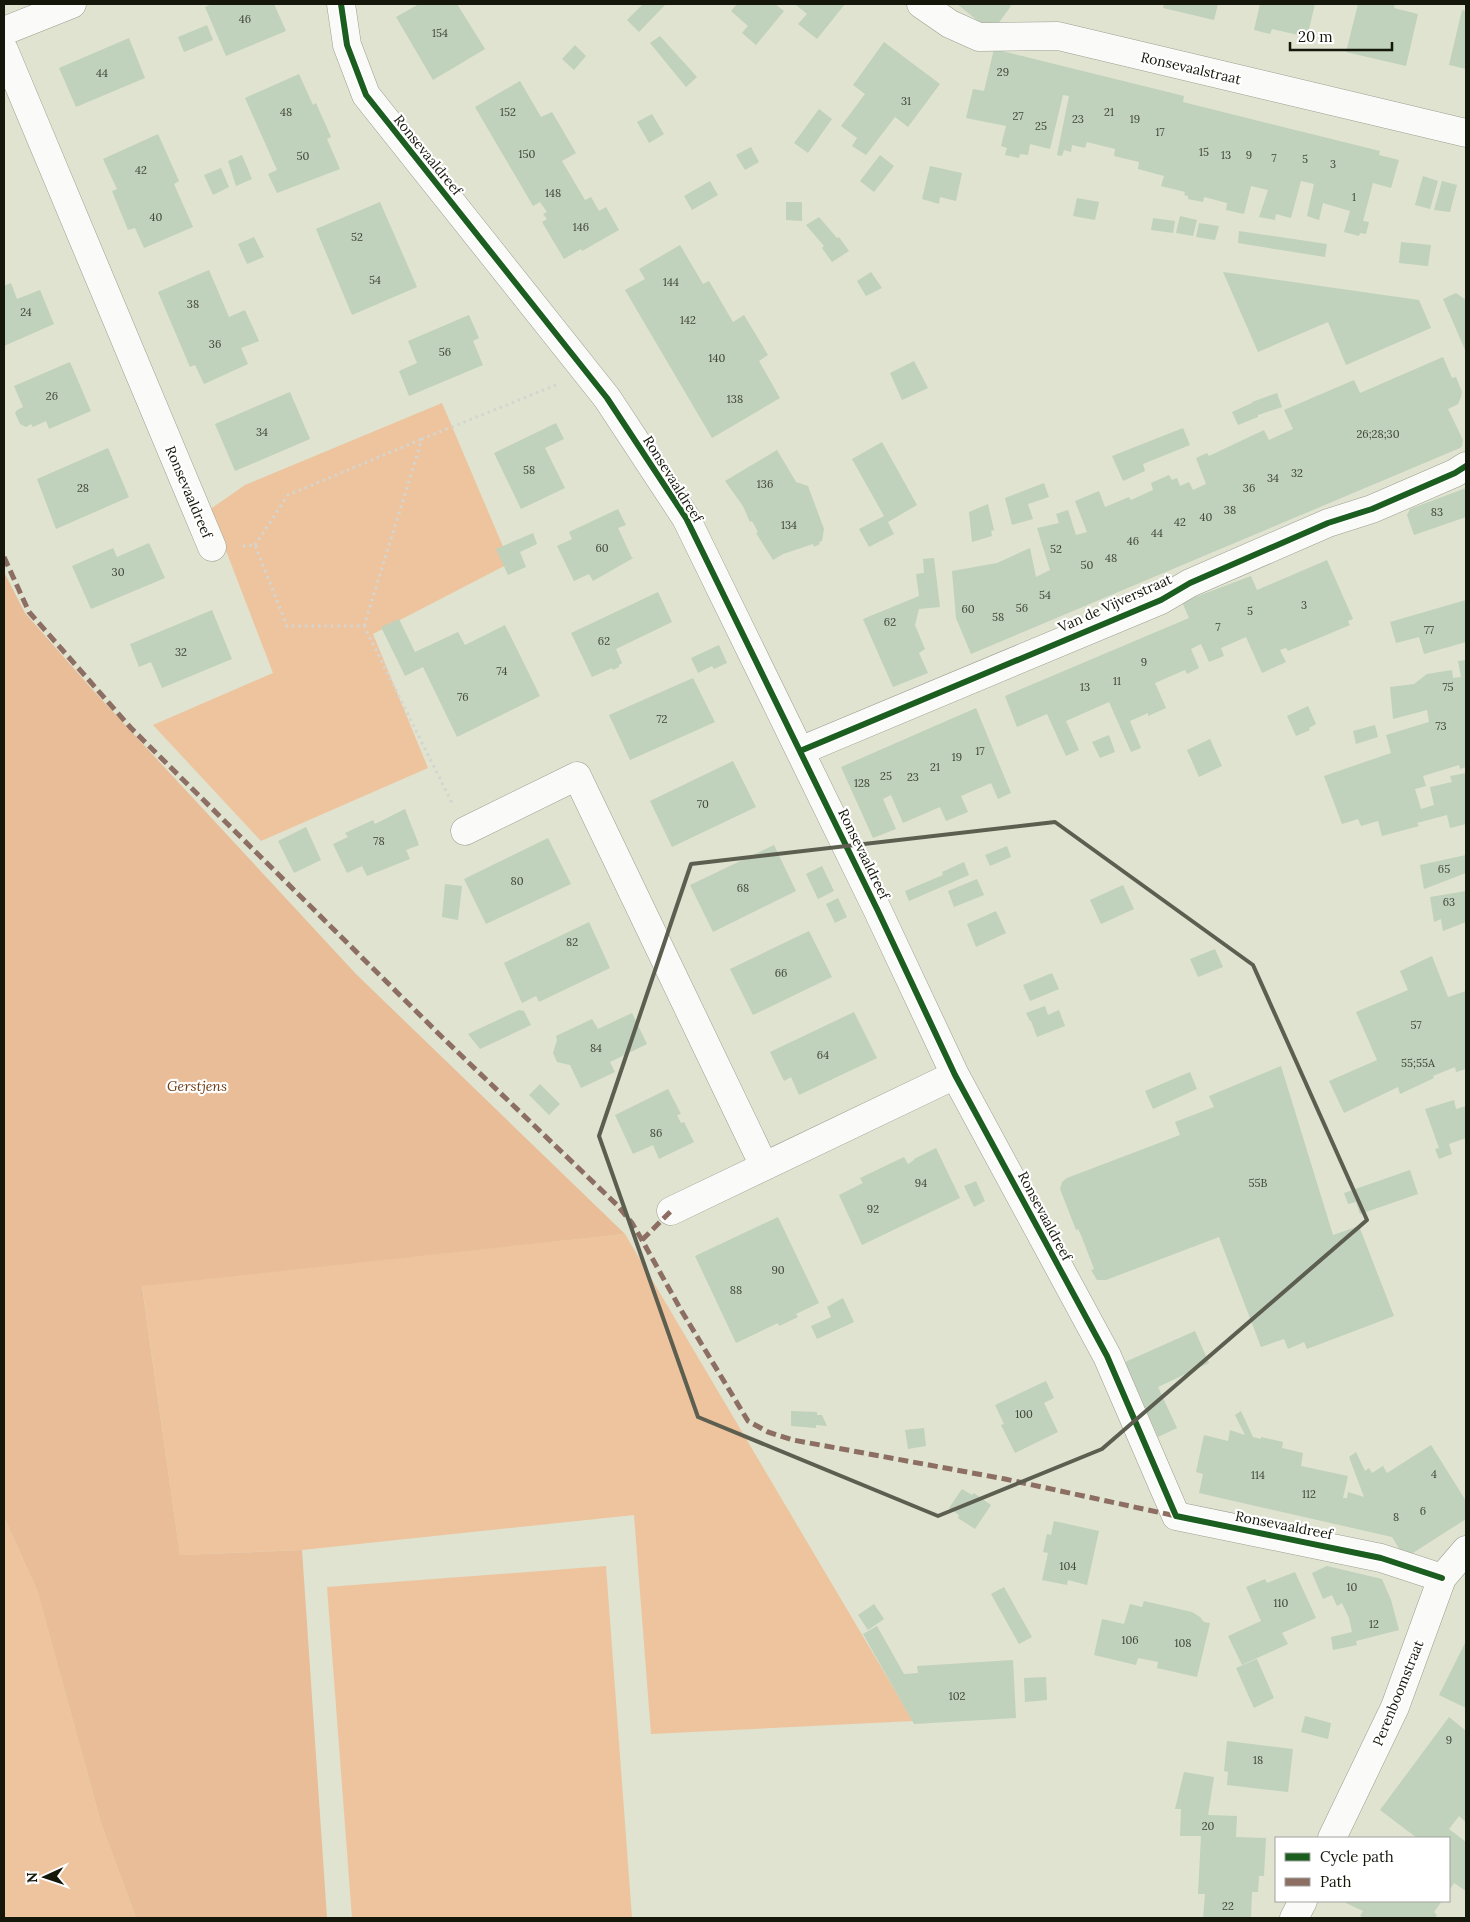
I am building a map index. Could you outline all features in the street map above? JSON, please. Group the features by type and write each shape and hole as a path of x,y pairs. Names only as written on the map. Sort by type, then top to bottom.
{"street":[{"path":"4,31 72,4"},
{"name":"Ronsevaaldreef","path":"341,4 347,45 366,95 607,398 686,518 955,1075 1107,1356 1176,1516 1381,1558 1442,1578"},
{"name":"Ronsevaalstraat","path":"921,4 950,24 979,37 1058,36 1466,133"},
{"name":"Ronsevaaldreef","path":"4,50 212,547"},
{"name":"Van de Vijverstraat","path":"800,751 1161,600 1190,583 1328,523 1372,509 1455,474 1466,466"},
{"path":"464,831 578,776 764,1166"},
{"path":"671,1211 955,1075"},
{"name":"Perenboomstraat","path":"1332,1837 1395,1706 1442,1578 1466,1550"},
{"path":"1294,1918 1302,1902"}],"path":[{"path":"254,545 288,495 587,372"},
{"path":"422,439 364,626 464,831"},
{"path":"212,547 254,545"},
{"path":"254,545 288,626 364,626"}],"highlighted area":[{"path":"1055,822 1253,965 1367,1220 1102,1449 938,1516 698,1417 599,1136 691,864"}],"shaded area":[{"path":"442,403 510,563 373,634 428,768 261,841 153,725 273,673 209,510 245,485"},
{"path":"625,1234 913,1721 651,1734 634,1515 302,1550 180,1555 142,1285"},
{"path":"4,1517 37,1590 101,1823 136,1918 4,1918"},
{"path":"606,1566 632,1918 352,1918 327,1587"}],"green space":[{"name":"Gerstjens","path":"4,572 25,613 91,688 356,974 625,1234 142,1286 180,1555 302,1550 327,1918 136,1918 101,1823 37,1590 4,1517"}],"building":[{"path":"212,4 274,4 286,31 226,56 205,7"},
{"path":"419,4 457,4 485,49 433,80 396,17"},
{"path":"643,4 666,4 639,32 627,20"},
{"path":"737,4 775,4 784,11 756,45 742,33 748,26 731,11"},
{"path":"795,4 845,4 817,39 798,24 807,14"},
{"path":"957,4 1009,4 1011,6 992,32"},
{"path":"1164,4 1218,4 1214,20 1163,8"},
{"path":"1260,4 1315,4 1307,37 1272,29 1270,34 1254,30"},
{"path":"1358,4 1395,4 1394,8 1418,14 1406,66 1346,52"},
{"path":"1462,10 1466,11 1466,69 1449,65"},
{"path":"207,25 213,40 184,52 178,37"},
{"path":"660,36 697,77 686,87 650,43"},
{"path":"129,38 145,78 76,107 59,68"},
{"path":"884,42 940,84 908,127 895,117 866,155 852,146 857,138 841,126 865,94 853,85"},
{"path":"575,45 586,56 574,70 562,59"},
{"path":"994,49 1184,96 1183,102 1380,151 1379,155 1399,160 1391,188 1373,183 1363,221 1369,222 1366,234 1360,233 1359,236 1344,232 1350,211 1323,203 1319,220 1307,216 1314,184 1301,181 1291,218 1276,214 1275,220 1259,217 1268,190 1251,186 1244,214 1226,210 1227,203 1204,197 1203,202 1188,199 1188,196 1184,195 1185,192 1161,186 1164,176 1138,169 1139,162 1114,156 1115,149 1087,142 1085,148 1072,145 1071,152 1064,150 1062,156 1057,155 1069,96 1063,95 1050,149 1030,144 1028,155 1020,154 1019,158 1005,155 1007,148 1001,146 1006,126 966,118 973,89 984,91"},
{"path":"299,74 313,105 316,103 331,137 327,139 340,169 277,193 268,174 277,170 245,98"},
{"path":"520,81 541,117 552,112 576,153 562,161 585,200 591,197 599,211 606,207 619,230 564,259 542,222 547,219 543,214 547,212 540,202 533,206 475,107"},
{"path":"819,109 832,119 808,153 794,143"},
{"path":"652,114 664,134 649,143 637,122"},
{"path":"158,134 179,181 174,184 193,227 144,248 135,228 128,230 112,191 117,189 103,159"},
{"path":"751,147 759,162 745,170 736,155"},
{"path":"242,155 252,179 236,186 228,161"},
{"path":"880,155 894,166 874,192 860,181"},
{"path":"930,166 962,173 956,201 940,197 939,204 922,199"},
{"path":"221,168 229,187 213,195 204,175"},
{"path":"1423,176 1438,181 1430,209 1415,205"},
{"path":"710,181 718,195 692,210 684,196"},
{"path":"1442,181 1457,185 1450,212 1434,210"},
{"path":"1077,198 1099,202 1095,220 1073,216"},
{"path":"380,202 417,287 352,315 316,229"},
{"path":"786,202 802,202 802,221 786,220"},
{"path":"1180,216 1197,220 1193,236 1176,233"},
{"path":"819,217 837,238 839,237 849,251 832,262 822,248 824,246 806,225"},
{"path":"1153,218 1175,221 1173,233 1151,230"},
{"path":"1199,223 1219,226 1215,240 1196,237"},
{"path":"1239,231 1327,244 1325,257 1238,243"},
{"path":"254,237 264,257 247,264 238,244"},
{"path":"1401,242 1431,245 1428,266 1399,263"},
{"path":"680,245 703,284 709,281 733,322 744,315 768,355 759,361 780,398 712,438 625,290 645,279 639,269"},
{"path":"209,270 229,317 245,310 259,341 241,348 248,364 204,384 195,365 190,367 158,292"},
{"path":"871,272 882,288 866,296 857,281"},
{"path":"1223,272 1419,300 1431,328 1346,365 1328,322 1258,352"},
{"path":"11,283 17,299 40,290 54,324 4,346 4,286"},
{"path":"1456,293 1466,300 1466,352 1443,299"},
{"path":"469,315 479,338 473,341 483,365 409,396 399,371 417,363 408,341"},
{"path":"1443,357 1452,378 1456,377 1462,392 1458,404 1448,409 1463,440 1460,448 971,654 956,618 952,571 997,563 1030,548 1036,577 1050,570 1037,528 1059,523 1056,514 1068,510 1076,535 1087,532 1075,501 1099,491 1105,507 1129,497 1131,500 1153,490 1151,483 1169,475 1172,480 1177,478 1180,486 1189,482 1193,490 1206,484 1196,458 1207,453 1209,456 1264,430 1269,440 1293,429 1284,410 1354,380 1360,393"},
{"path":"914,361 928,388 902,400 890,373"},
{"path":"70,362 91,411 49,429 46,421 33,427 31,424 26,427 20,424 15,413 23,407 14,386"},
{"path":"290,392 310,439 235,471 215,424"},
{"path":"1277,393 1282,407 1258,415 1258,417 1238,425 1232,412"},
{"path":"556,423 564,439 545,448 565,488 521,509 494,453"},
{"path":"1183,428 1190,445 1143,464 1145,471 1123,481 1112,456"},
{"path":"882,442 917,505 888,522 894,534 869,547 859,529 884,516 852,459"},
{"path":"108,448 129,497 56,529 37,479"},
{"path":"777,450 796,482 808,486 824,529 820,544 814,547 813,544 783,554 773,560 756,533 758,532 752,521 750,522 743,506 725,481"},
{"path":"1044,483 1049,497 1028,504 1033,519 1012,525 1005,498"},
{"path":"1466,488 1466,517 1414,535 1407,515 1410,509"},
{"path":"988,504 994,530 991,531 992,536 972,542 969,512"},
{"path":"618,509 626,525 618,528 632,558 635,557 593,581 589,574 574,581 557,546 572,539 569,532"},
{"path":"533,533 537,544 520,552 526,567 508,575 496,549"},
{"path":"149,543 165,578 91,609 72,566 113,548 117,557"},
{"path":"934,558 940,607 919,609 915,625 925,649 919,653 928,673 893,687 863,619 919,596 916,574 924,573 923,559"},
{"path":"1327,560 1353,619 1348,621 1350,625 1288,651 1286,648 1280,650 1286,662 1262,673 1246,637 1221,648 1224,656 1209,662 1201,644 1191,649 1199,668 1187,674 1185,670 1155,683 1166,708 1130,721 1141,748 1131,752 1109,702 1066,721 1079,750 1066,756 1047,714 1017,727 1005,696 1189,618 1182,602 1251,576 1257,590"},
{"path":"658,592 672,622 616,649 622,663 619,667 592,677 571,633"},
{"path":"1466,600 1466,642 1424,654 1419,637 1396,643 1390,622"},
{"path":"212,610 232,659 162,688 151,662 139,667 130,644"},
{"path":"399,619 415,652 458,632 465,645 505,625 540,696 457,737 423,667 405,676 381,627"},
{"path":"719,645 727,663 714,669 712,666 698,673 691,658"},
{"path":"1466,660 1466,767 1460,769 1459,765 1423,776 1426,786 1415,789 1421,809 1434,805 1430,787 1452,782 1450,776 1466,773 1466,824 1450,828 1447,815 1417,823 1419,826 1382,836 1378,821 1361,826 1358,819 1342,824 1324,776 1391,753 1386,735 1429,722 1427,710 1393,719 1390,687 1414,684 1427,674 1452,670 1453,678 1461,677 1458,661"},
{"path":"693,678 715,722 630,760 609,715"},
{"path":"1308,706 1316,724 1309,728 1310,730 1296,736 1287,716"},
{"path":"976,708 1011,793 998,799 991,783 961,796 968,812 946,821 940,807 903,823 891,795 883,799 896,829 873,838 841,767"},
{"path":"1375,725 1378,737 1356,744 1353,731"},
{"path":"1109,735 1115,752 1100,758 1092,742"},
{"path":"1210,739 1222,766 1199,777 1187,750"},
{"path":"733,761 756,807 672,847 650,801"},
{"path":"405,809 419,845 406,850 410,859 367,876 362,866 347,873 333,844 348,837 345,833 373,820 375,824"},
{"path":"306,827 321,860 294,873 278,841"},
{"path":"548,838 571,884 486,924 464,879"},
{"path":"774,845 796,891 713,932 690,885"},
{"path":"1007,846 1011,857 990,866 985,855"},
{"path":"1466,855 1466,873 1424,889 1420,865"},
{"path":"964,862 969,875 909,901 905,891 943,875 942,872"},
{"path":"822,866 834,891 818,899 806,874"},
{"path":"977,879 984,895 954,907 948,891"},
{"path":"445,884 462,886 458,920 442,917"},
{"path":"1123,885 1134,909 1101,924 1090,900"},
{"path":"1466,891 1466,922 1443,931 1441,919 1434,922 1430,897"},
{"path":"838,898 847,917 835,923 826,904"},
{"path":"996,911 1006,933 976,947 967,924"},
{"path":"589,922 610,968 539,1002 536,996 522,1003 504,963"},
{"path":"809,931 832,977 753,1015 730,969"},
{"path":"1215,949 1223,967 1198,977 1190,959"},
{"path":"1432,956 1448,997 1466,991 1466,1069 1456,1072 1455,1067 1433,1076 1434,1078 1400,1094 1398,1087 1344,1113 1329,1081 1377,1060 1356,1012 1408,990 1400,971"},
{"path":"1052,973 1059,989 1030,1001 1023,985"},
{"path":"1045,1006 1048,1015 1059,1010 1065,1026 1037,1037 1026,1013"},
{"path":"519,1010 524,1011 531,1025 480,1049 468,1034"},
{"path":"854,1012 877,1058 799,1095 791,1077 784,1081 770,1052"},
{"path":"632,1013 647,1044 610,1062 615,1072 581,1088 570,1065 557,1062 553,1053 557,1040 556,1036 592,1019 598,1029"},
{"path":"1281,1066 1333,1235 1359,1226 1394,1316 1307,1349 1304,1342 1288,1349 1284,1339 1261,1347 1219,1237 1106,1280 1097,1280 1091,1270 1094,1269 1081,1235 1078,1229 1076,1230 1060,1189 1062,1182 1067,1178 1180,1135 1175,1122 1214,1107 1209,1096"},
{"path":"1190,1072 1197,1089 1153,1109 1145,1091"},
{"path":"540,1084 560,1104 549,1115 529,1095"},
{"path":"668,1089 681,1114 677,1115 681,1123 684,1122 694,1142 659,1159 653,1145 633,1154 615,1115"},
{"path":"1454,1100 1456,1109 1466,1106 1466,1138 1449,1144 1452,1154 1439,1159 1435,1149 1439,1148 1425,1109"},
{"path":"936,1148 960,1198 862,1245 839,1195 863,1183 860,1178 904,1157 908,1164"},
{"path":"1410,1170 1418,1194 1360,1214 1356,1202 1348,1204 1344,1193"},
{"path":"976,1181 985,1201 974,1207 964,1186"},
{"path":"778,1217 819,1303 796,1314 798,1317 779,1326 778,1323 736,1343 695,1256"},
{"path":"843,1298 854,1322 817,1339 811,1326 831,1317 827,1307"},
{"path":"1195,1331 1209,1363 1158,1387 1177,1428 1158,1437 1125,1362"},
{"path":"1046,1381 1054,1398 1044,1403 1058,1432 1015,1453 1001,1425 1004,1424 995,1405"},
{"path":"791,1411 817,1412 817,1415 822,1415 827,1426 816,1425 816,1428 791,1426"},
{"path":"1241,1411 1253,1437 1283,1442 1282,1448 1303,1453 1301,1466 1348,1476 1343,1498 1347,1498 1348,1492 1364,1497 1349,1457 1356,1452 1365,1471 1369,1468 1372,1473 1383,1466 1387,1473 1431,1445 1466,1501 1466,1519 1405,1558 1392,1537 1199,1493 1203,1474 1196,1472 1204,1435 1228,1441 1230,1430 1245,1435 1235,1415"},
{"path":"924,1428 926,1446 908,1449 905,1430"},
{"path":"962,1489 972,1495 974,1493 991,1505 975,1529 958,1518 959,1515 949,1508"},
{"path":"1054,1521 1099,1531 1087,1585 1068,1580 1067,1585 1042,1580 1048,1553 1043,1552 1047,1534 1051,1535"},
{"path":"1327,1566 1382,1579 1391,1600 1399,1630 1356,1641 1357,1645 1333,1650 1331,1637 1352,1632 1349,1618 1342,1603 1337,1606 1332,1595 1323,1599 1312,1573"},
{"path":"1295,1572 1316,1618 1282,1633 1288,1644 1242,1665 1228,1636 1261,1621 1246,1587 1265,1579 1267,1583"},
{"path":"1004,1587 1032,1637 1019,1644 991,1594"},
{"path":"1144,1601 1192,1612 1204,1622 1210,1623 1197,1677 1157,1668 1158,1662 1138,1658 1136,1665 1094,1655 1102,1619 1124,1624 1130,1604 1142,1607"},
{"path":"874,1604 884,1619 868,1630 858,1615"},
{"path":"877,1626 904,1674 918,1673 917,1666 1013,1660 1016,1718 914,1724 863,1634"},
{"path":"1466,1641 1466,1708 1439,1695"},
{"path":"1257,1659 1274,1698 1254,1708 1236,1668"},
{"path":"1046,1677 1047,1700 1025,1702 1024,1678"},
{"path":"1305,1716 1331,1723 1328,1739 1301,1732"},
{"path":"1449,1717 1466,1731 1466,1822 1459,1816 1449,1829 1466,1842 1466,1891 1454,1883 1450,1889 1450,1837 1416,1837 1380,1810"},
{"path":"1227,1741 1293,1749 1288,1792 1227,1785 1228,1772 1224,1771"},
{"path":"1184,1772 1214,1777 1208,1815 1237,1816 1236,1837 1266,1838 1264,1876 1259,1876 1258,1892 1252,1892 1251,1918 1203,1918 1205,1894 1198,1894 1201,1836 1180,1836 1181,1809 1175,1809"},
{"path":"1441,1902 1434,1912 1437,1915 1435,1918 1366,1918 1360,1916 1363,1911 1346,1903"}],"marked path":[{"path":"4,557 29,612 131,728 443,1038 617,1205 632,1223 681,1310 748,1421 768,1432 793,1440 1005,1479 1176,1516"},
{"path":"642,1240 671,1211"}],"cycle path":[{"path":"341,4 347,45 366,95 607,398 686,518 877,909 955,1075 1107,1356 1176,1516 1381,1558 1442,1578"},
{"path":"800,751 1161,600 1190,583 1328,523 1372,509 1455,473 1466,466"}]}
